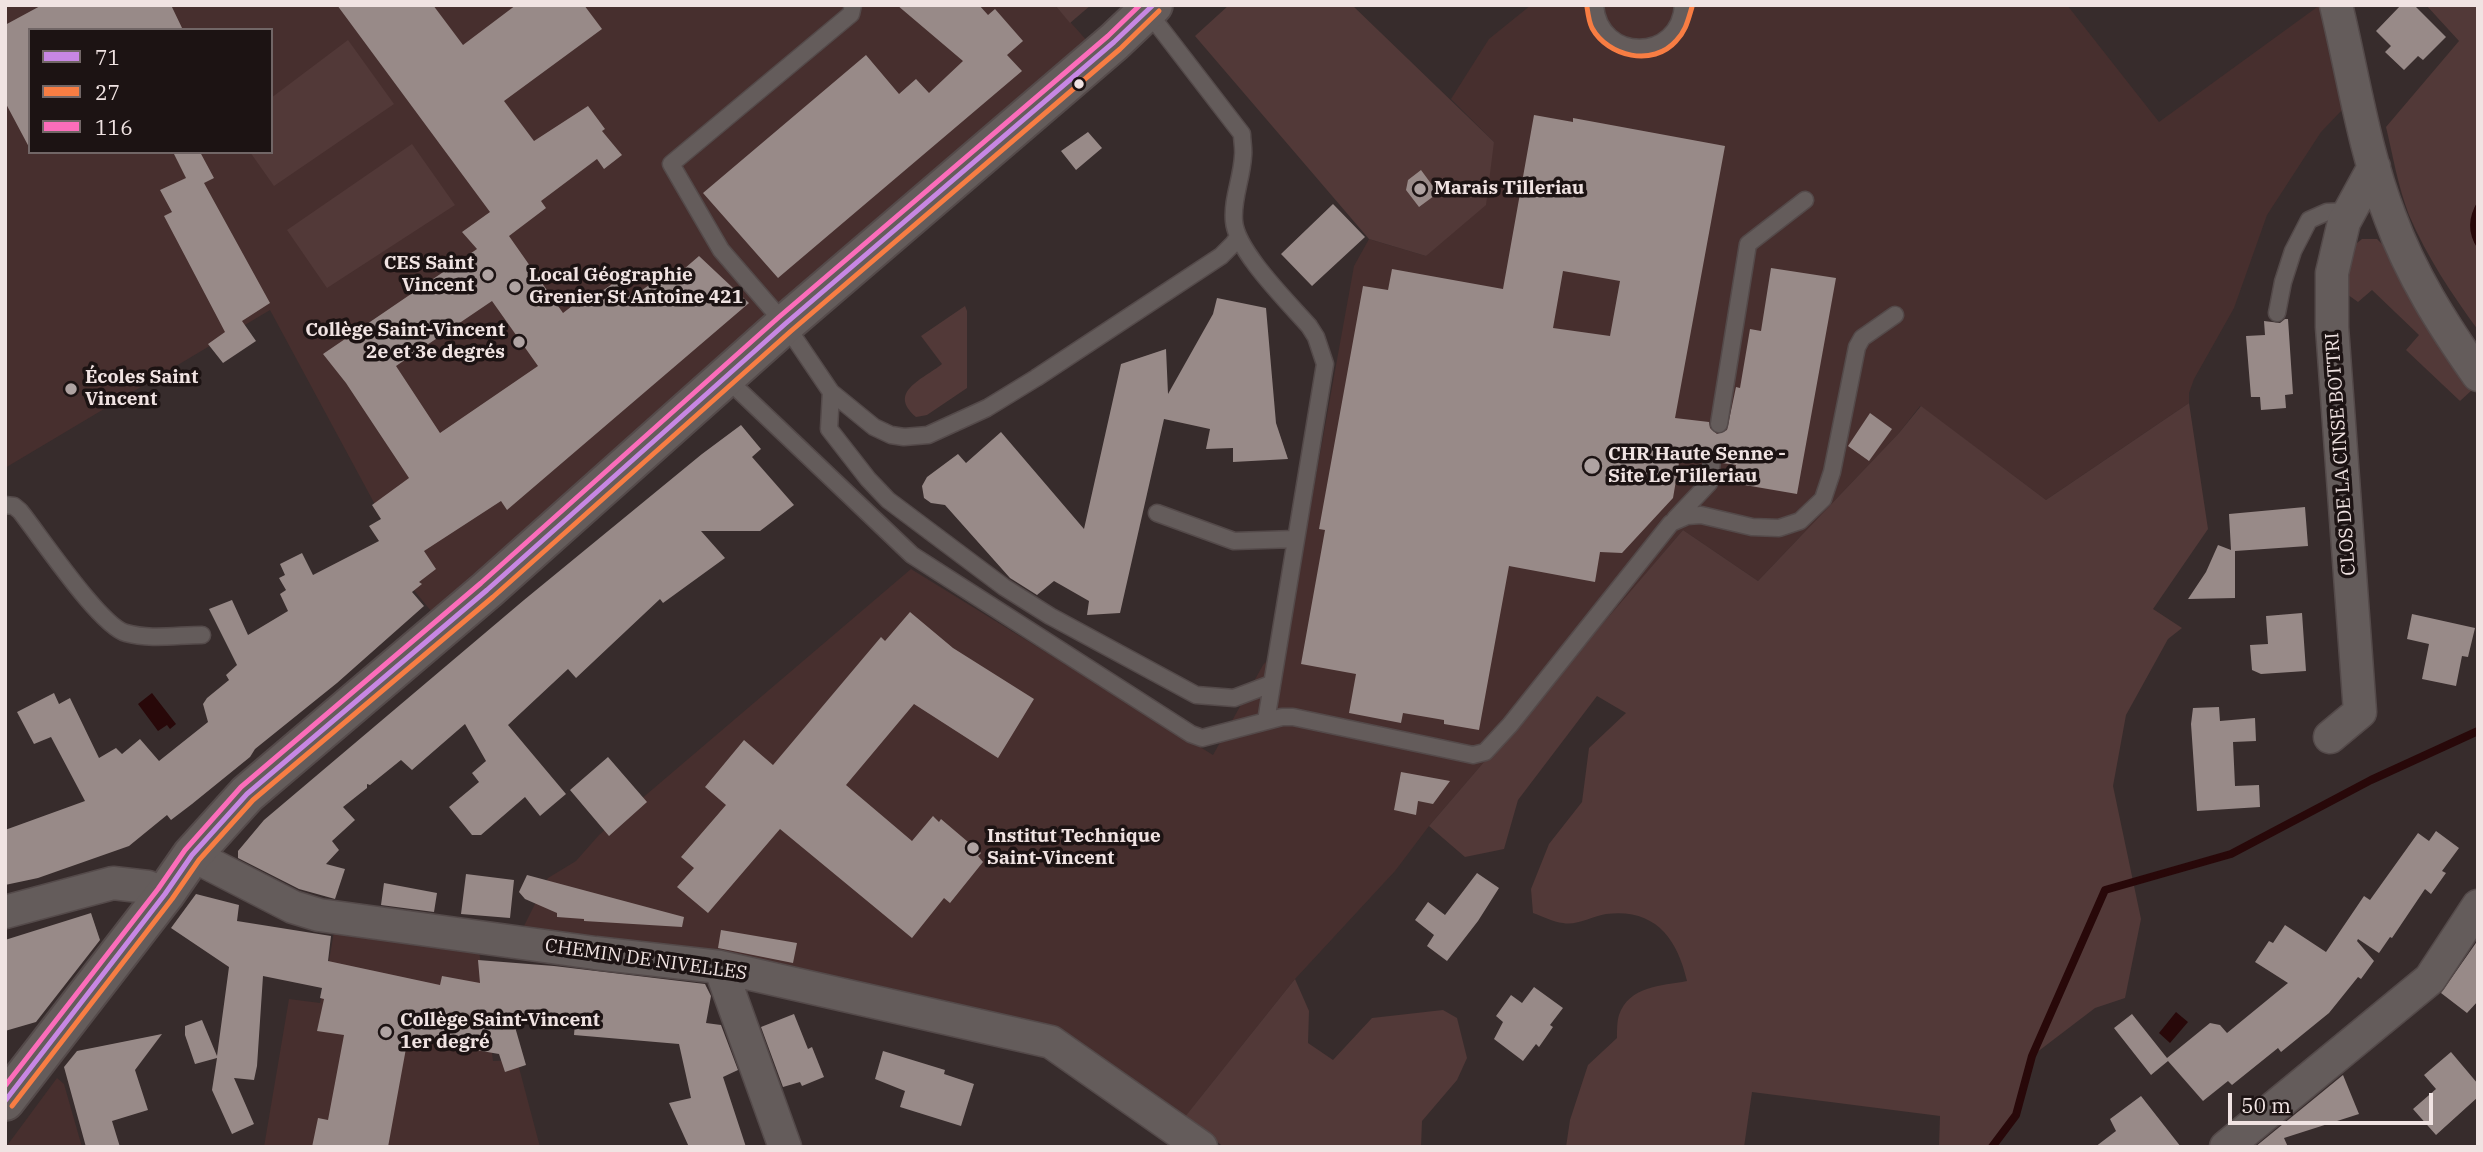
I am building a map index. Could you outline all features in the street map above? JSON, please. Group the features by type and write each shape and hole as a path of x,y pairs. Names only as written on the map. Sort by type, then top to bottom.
{"street":[{"path":"2336,5 2374,167 2389,217 2410,265 2439,318 2478,376"},
{"path":"5,1101 165,894 192,855 247,794 487,590 785,324 1150,8"},
{"name":"CLOS DE LA CINSE BOTTRI","path":"2330,737 2360,712 2332,327 2332,273 2344,222 2374,167"},
{"name":"CHEMIN DE NIVELLES","path":"192,855 293,907 319,915 581,952 720,967 1051,1042 1201,1147"},
{"path":"5,912 113,884 148,887 165,894"},
{"path":"2226,1147 2430,979 2478,906"},
{"path":"720,967 785,1147"}],"lane":[{"path":"853,5 851,14 671,164 721,250 785,324 831,392 874,427 891,435 904,437 928,435 987,408 1221,256 1238,237"},
{"path":"1595,5 1600,25 1608,36 1619,44 1632,48 1659,44 1670,36 1678,26 1683,5"},
{"path":"1150,8 1242,134 1243,156 1234,221 1238,237 1248,254 1316,337 1325,364 1266,721"},
{"path":"1719,424 1748,244 1805,200"},
{"path":"2277,313 2289,261 2309,220 2327,212 2350,211"},
{"path":"1671,523 1687,516 1701,515 1752,527 1779,528 1800,522 1823,499 1832,472 1857,347 1862,338 1895,315"},
{"path":"726,378 912,555 1191,734 1202,738 1266,721 1293,717 1473,755 1485,752 1510,725 1671,523 1709,483 1713,461"},
{"path":"831,392 829,429 868,479 913,520 1004,587 1050,616 1196,695 1234,698 1271,684"},
{"path":"5,505 14,506 20,511 96,608 123,633 139,636 202,635"},
{"path":"1157,513 1234,541 1295,539"}],"shaded area":[{"name":"Collège Saint-Vincent 2e et 3e degrés","path":"5,5 1055,5 1089,43 436,617 412,588 399,549 270,310 5,468"},
{"path":"1055,5 1091,5 1070,23"},
{"path":"1229,5 1352,5 1494,142 1486,205 1426,256 1369,239 1195,36"},
{"name":"CHR Haute Senne - Site Le Tilleriau","path":"1531,5 2067,5 2159,122 2323,5 2343,109 2321,132 2267,215 2234,308 2194,379 2189,403 2046,500 1920,406 1899,433 1758,581 1683,530 1429,826 1395,871 1295,979 1169,1137 1048,1051 523,928 548,878 576,861 599,835 911,569 1213,755 1263,665 1286,641 1354,266 1369,239 1426,256 1494,142 1451,99 1489,39"},
{"path":"2426,5 2478,5 2478,201 2473,212 2472,225 2473,238 2478,249 2478,330 2440,274 2409,215 2386,127 2459,41"},
{"path":"348,40 394,104 274,186 251,154 273,154 273,96"},
{"path":"412,144 455,205 327,288 287,230"},
{"path":"2478,201 2478,249 2470,225"},
{"path":"2362,239 2377,239 2387,249 2472,390 2460,401 2406,350 2419,335 2372,290 2358,302 2344,292 2352,247"},
{"path":"965,306 967,388 927,415 916,417 908,408 906,393 917,381 942,364 921,336"},
{"path":"2189,403 2208,529 2153,609 2182,628 2168,639 2126,715 2113,786 2141,919 2125,998 2095,1008 2032,1056 2017,1110 1992,1147 1939,1147 1940,1116 1752,1092 1744,1147 1566,1147 1570,1120 1588,1065 1617,1038 1618,1017 1624,1005 1630,998 1647,989 1687,981 1683,965 1670,939 1650,921 1623,913 1606,914 1568,924 1533,913 1531,889 1549,844 1582,802 1589,748 1626,713 1597,696 1518,800 1504,849 1465,857 1429,826 1683,530 1758,581 1899,433 1921,406 2046,500"},
{"path":"152,693 176,724 170,729 167,725 158,731 138,704"},
{"name":"Collège Saint-Vincent 1er degré","path":"334,931 479,950 493,1061 517,1060 540,1147 264,1147 289,999 320,1003"},
{"path":"1295,979 1309,1011 1308,1043 1333,1060 1372,1018 1443,1010 1457,1018 1467,1058 1457,1080 1422,1121 1421,1147 1224,1147 1184,1118"},
{"path":"2176,1012 2188,1022 2170,1043 2159,1033"},
{"path":"57,1078 64,1084 82,1147 6,1147"}],"building":[{"path":"42,5 171,5 182,28 28,28 28,145 5,102 5,25"},
{"path":"337,5 433,5 463,45 516,5 584,5 602,29 504,101 534,141 588,106 605,129 602,131 622,155 604,169 597,159 541,201 546,208 509,236 563,313 576,303 579,307 618,280 631,298 663,275 669,282 699,256 749,303 507,510 501,501 424,551 436,569 419,582 422,584 412,592 424,606 192,804 171,820 167,815 129,846 38,878 5,885 5,830 85,801 51,737 34,744 17,712 54,693 59,704 70,698 99,758 116,748 122,754 140,739 159,761 208,722 203,704 229,680 226,675 237,665 209,609 232,600 248,635 288,611 280,594 286,590 279,578 285,575 280,564 302,553 313,575 379,541 369,526 381,519 372,505 409,478 346,383 323,354 477,249 462,232 490,212","holes":["492,301 538,366 440,433 396,366"]},
{"path":"897,5 979,5 988,15 995,9 1023,41 1007,55 1022,71 778,278 703,193 866,55 899,94 916,79 929,93 963,61"},
{"path":"2401,5 2414,5 2446,37 2423,60 2418,56 2404,70 2385,52 2391,46 2376,31"},
{"path":"1534,115 1573,122 1573,118 1725,146 1675,418 1709,422 1710,428 1717,434 1727,430 1736,387 1740,388 1750,329 1761,331 1771,268 1836,278 1797,494 1733,483 1736,465 1722,463 1721,456 1714,451 1707,452 1702,460 1680,457 1673,498 1622,553 1600,552 1595,582 1509,566 1479,730 1444,724 1444,720 1403,713 1401,723 1349,713 1356,674 1301,664 1325,530 1319,529 1363,286 1388,290 1392,269 1503,289","holes":["1563,271 1620,281 1610,336 1553,328"]},
{"path":"1088,132 1102,148 1076,170 1061,151"},
{"path":"174,154 201,154 214,178 204,183 270,303 242,321 256,341 223,363 208,344 225,332 164,216 172,212 160,190 186,178"},
{"name":"Marais Tilleriau","path":"1421,170 1438,193 1419,207 1406,190 1408,180"},
{"path":"1333,204 1365,237 1312,286 1281,254"},
{"path":"1217,298 1266,308 1276,423 1288,459 1233,462 1233,448 1206,449 1210,429 1164,419 1120,613 1087,615 1089,601 1054,581 1037,595 1010,578 945,505 931,503 924,498 922,486 927,477 958,454 966,463 1001,432 1084,529 1121,364 1166,349 1168,394 1213,314"},
{"path":"2288,319 2293,394 2285,395 2286,408 2261,410 2260,397 2251,397 2246,336 2265,335 2264,321 2280,323"},
{"path":"1870,413 1892,429 1869,461 1848,446"},
{"path":"741,425 761,449 752,457 794,505 760,531 701,531 725,558 663,603 660,599 576,678 568,669 508,725 566,794 540,816 525,797 481,835 472,835 449,807 479,782 472,773 486,761 465,724 412,770 401,760 370,785 367,784 367,788 343,807 355,820 332,841 339,850 326,864 345,869 335,899 299,889 238,858 238,851 264,820 524,600"},
{"path":"2305,507 2308,546 2235,551 2235,598 2188,599 2206,572 2218,545 2231,550 2229,514"},
{"path":"910,612 953,648 1034,699 998,758 914,704 846,785 912,841 933,816 939,822 941,819 981,853 978,856 983,862 950,903 944,898 912,938 780,829 708,913 677,887 694,868 681,857 726,805 705,787 744,740 773,765 881,637 885,641"},
{"path":"2302,613 2306,671 2261,674 2252,670 2250,645 2268,644 2266,616"},
{"path":"2412,614 2475,628 2468,657 2462,656 2456,686 2422,679 2429,644 2407,639"},
{"path":"2219,707 2220,721 2255,718 2256,741 2233,742 2235,786 2259,785 2260,807 2197,811 2191,724 2193,708"},
{"path":"608,757 647,802 609,836 570,790"},
{"path":"1401,772 1450,781 1433,804 1418,801 1416,815 1394,810"},
{"path":"2436,831 2459,848 2442,871 2446,873 2431,894 2425,889 2379,953 2358,939 2374,961 2361,979 2358,977 2329,1013 2281,1052 2278,1048 2232,1085 2228,1081 2203,1101 2168,1061 2151,1075 2114,1028 2132,1014 2167,1058 2210,1023 2220,1025 2227,1033 2288,983 2255,962 2269,941 2273,943 2285,925 2326,952 2364,896 2370,900 2418,833 2429,841"},
{"path":"1477,873 1499,888 1447,961 1427,946 1434,935 1415,920 1428,902 1445,915"},
{"path":"466,874 514,880 510,918 461,914"},
{"path":"527,875 684,917 682,927 557,917 557,913 525,899 519,892"},
{"path":"384,883 437,893 434,912 381,905"},
{"path":"196,894 239,905 237,921 331,936 328,961 440,985 442,976 480,983 478,960 705,984 711,996 706,1023 721,1025 738,1070 723,1077 746,1147 689,1147 669,1103 691,1098 679,1044 574,1035 575,1023 513,1020 526,1065 505,1072 499,1054 429,1042 428,1048 407,1043 388,1147 312,1147 318,1118 328,1120 344,1035 317,1031 324,999 320,998 322,988 263,976 254,1080 234,1078 254,1124 232,1134 212,1090 217,1058 195,1064 185,1035 185,1026 202,1020 217,1056 229,967 171,928"},
{"path":"91,913 100,940 36,1022 5,1031 5,940"},
{"path":"721,930 797,943 793,963 718,948"},
{"path":"2478,940 2478,1001 2467,1013 2441,993"},
{"path":"1534,987 1563,1008 1550,1025 1553,1027 1539,1047 1536,1044 1523,1061 1494,1039 1503,1022 1496,1016 1511,995 1522,1003"},
{"path":"794,1014 808,1049 812,1047 824,1077 802,1086 800,1082 783,1087 761,1027"},
{"path":"162,1034 135,1070 148,1110 112,1121 120,1147 86,1147 64,1067 77,1051"},
{"path":"883,1051 945,1070 944,1074 974,1084 961,1126 900,1107 905,1091 875,1079"},
{"path":"2451,1052 2478,1084 2478,1097 2436,1135 2413,1109 2436,1089 2424,1075"},
{"path":"2343,1075 2359,1114 2284,1138 2288,1147 2255,1147"},
{"path":"2141,1096 2181,1147 2095,1147 2116,1131 2110,1119"}],"waterway":[{"path":"1992,1147 2016,1115 2032,1056 2105,890 2231,854 2371,780 2478,731"}],"transit line":[{"name":"116","path":"5,1086 158,889 185,850 241,787 481,583 779,317 1108,36 1140,5"},
{"name":"71","path":"5,1101 165,894 192,855 247,794 487,590 785,324 1114,42 1153,5"},
{"name":"27","path":"1587,7 1591,26 1599,38 1620,52 1644,56 1666,49 1676,41 1684,29 1692,7"},
{"name":"27","path":"12,1106 172,899 199,860 253,800 493,597 791,331 1120,49 1159,11"}],"place":[{"name":"Marais Tilleriau","path":"1420,189"},
{"name":"CES Saint Vincent","path":"488,275"},
{"name":"Local Géographie Grenier St Antoine 421","path":"515,287"},
{"name":"Collège Saint-Vincent 2e et 3e degrés","path":"519,342"},
{"name":"Écoles Saint Vincent","path":"71,389"},
{"name":"CHR Haute Senne - Site Le Tilleriau","path":"1592,466"},
{"name":"Institut Technique Saint-Vincent","path":"973,848"},
{"name":"Collège Saint-Vincent 1er degré","path":"386,1032"}]}
